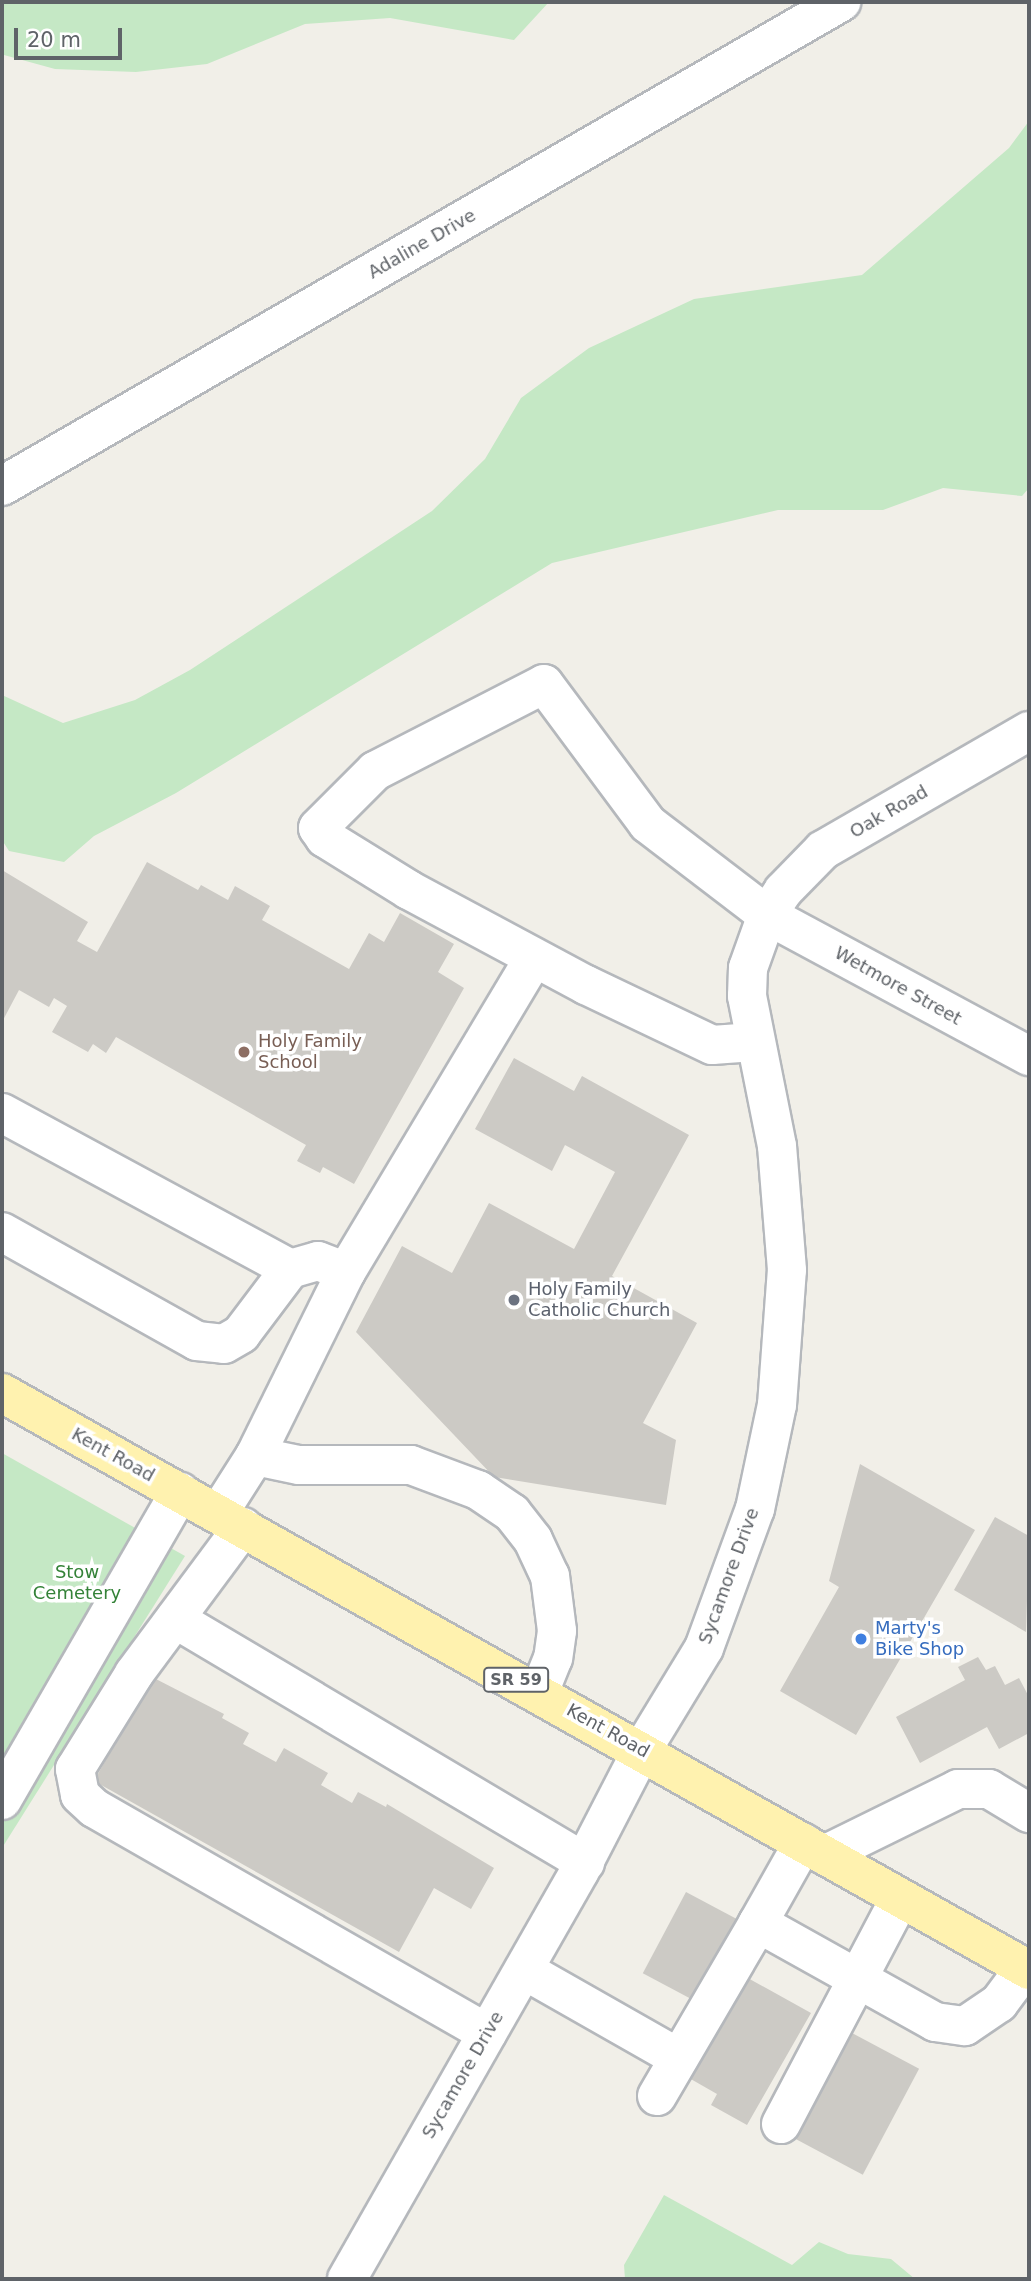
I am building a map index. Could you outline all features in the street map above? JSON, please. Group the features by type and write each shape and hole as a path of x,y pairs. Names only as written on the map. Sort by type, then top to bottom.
{"main road":[{"name":"Kent Road","path":"2,1393 642,1750 1027,1969"}],"street":[{"name":"Adaline Drive","path":"2,486 841,2"},
{"name":"Wetmore Street","path":"534,958 409,890 325,838 318,828 375,771 544,684 648,824 767,915 1029,1056"},
{"name":"Oak Road","path":"767,915 783,891 823,850 1029,731"},
{"name":"Sycamore Drive","path":"347,2279 585,1862 642,1750 704,1648 755,1508 777,1405 786,1282 785,1206 778,1146 754,1042 747,996 748,968 767,915"},
{"path":"488,2032 94,1808 80,1795 75,1769 134,1674 175,1619 231,1521 255,1456 346,1272 534,958 712,1045 754,1042"},
{"path":"2,1113 290,1269"},
{"path":"2,1232 208,1343 224,1344 241,1334 290,1269 318,1261 346,1272"},
{"path":"255,1456 299,1465 411,1465 478,1490 512,1513 533,1540 550,1576 556,1631 553,1658 539,1693"},
{"path":"7,1779 180,1492"},
{"path":"175,1619 585,1862"},
{"path":"657,2096 758,1923 813,1849 958,1789 989,1789 1029,1813"},
{"path":"781,2124 900,1898"},
{"path":"758,1923 935,2022 965,2026 999,2003 1027,1969"},
{"path":"524,1970 678,2058"}],"green space":[{"path":"2,2 549,2 514,40 390,18 305,24 207,64 136,72 55,69 4,55"},
{"path":"1029,121 1029,488 1022,496 943,488 883,510 778,510 552,563 176,793 94,836 64,862 9,851 2,840 2,695 63,723 135,700 190,670 432,511 485,459 521,398 589,348 694,299 862,275 1009,148"},
{"name":"Stow Cemetery","path":"2,1453 185,1556 2,1848"},
{"path":"664,2195 792,2265 819,2242 848,2254 891,2259 915,2279 625,2279 624,2265"}],"building":[{"path":"147,862 198,890 201,885 228,900 235,886 270,906 262,920 349,969 369,933 384,942 400,913 454,944 438,972 464,988 354,1184 323,1167 320,1173 297,1161 306,1145 116,1037 106,1053 93,1044 88,1052 52,1032 67,1006 54,998 49,1007 19,990 2,1022 2,870 88,922 77,941 97,952"},
{"name":"Holy Family Catholic Church","path":"514,1058 574,1091 582,1076 689,1135 612,1276 697,1323 643,1423 676,1440 666,1505 494,1477 356,1332 402,1246 452,1273 489,1203 574,1249 615,1172 565,1145 552,1171 475,1129"},
{"name":"Marty's Bike Shop","path":"860,1464 975,1530 856,1735 780,1691 839,1587 829,1581"},
{"path":"995,1517 1029,1536 1026,1632 954,1590"},
{"path":"978,1657 986,1670 995,1666 1005,1685 1019,1678 1029,1697 1029,1733 999,1749 987,1727 920,1763 896,1717 965,1680 958,1667"},
{"path":"152,1677 224,1714 222,1718 249,1733 243,1744 276,1762 284,1748 328,1773 321,1785 352,1803 358,1792 386,1807 387,1804 494,1868 471,1909 434,1888 399,1952 94,1781"},
{"path":"686,1892 744,1923 701,2004 643,1973"},
{"path":"746,1977 811,2013 747,2125 711,2105 717,2094 689,2078"},
{"path":"852,2033 919,2069 863,2175 796,2139"}],"place":[{"name":"Holy Family School","path":"244,1052"},
{"name":"Holy Family Catholic Church","path":"514,1300"},
{"name":"Marty's Bike Shop","path":"861,1639"}]}
